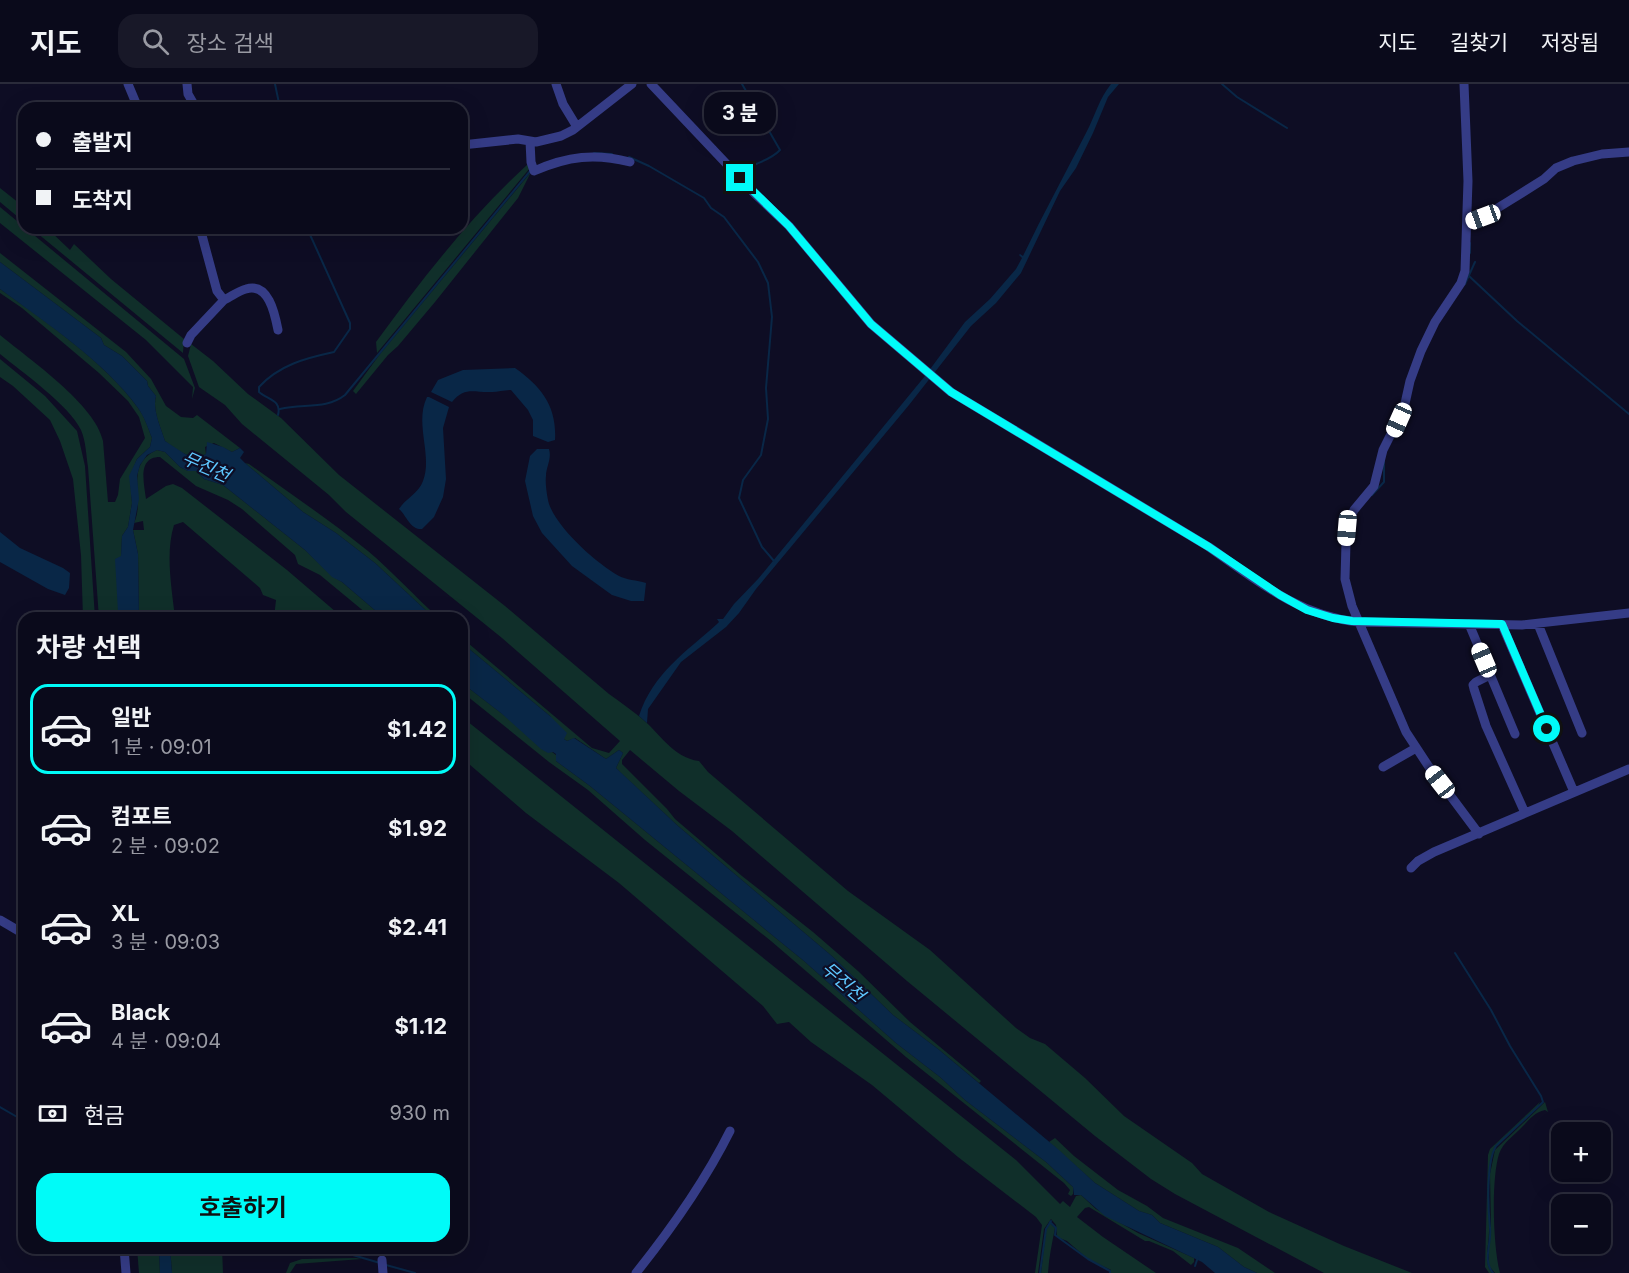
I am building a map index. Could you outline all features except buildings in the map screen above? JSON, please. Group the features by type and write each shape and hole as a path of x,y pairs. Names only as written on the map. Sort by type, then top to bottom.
{"street":[{"path":"128,84 136,102"},
{"path":"187,84 188,94 193,102"},
{"path":"556,84 562,104 577,127"},
{"path":"614,84 620,93"},
{"path":"468,144 518,139 536,142 561,136 577,127 632,84"},
{"path":"651,84 789,226 871,324 951,392 1209,547 1280,595 1307,610 1333,618 1358,622 1469,624 1538,624 1629,613"},
{"path":"1464,84 1467,223 1465,271 1461,284 1435,322 1421,351 1410,381 1404,408 1383,450 1374,486 1354,510 1347,528 1345,579 1347,593 1358,622 1406,732 1479,834"},
{"path":"530,141 533,168 563,160 594,156 607,156 630,162"},
{"path":"1467,223 1483,217 1509,201 1544,179 1556,168 1602,154 1629,152"},
{"path":"202,234 217,291 224,300"},
{"path":"187,343 195,330 224,300 245,289 252,288 268,297 274,308 278,330"},
{"path":"1469,624 1515,734"},
{"path":"1502,624 1574,792"},
{"path":"1538,624 1582,733"},
{"path":"1490,675 1476,682 1473,685 1474,689 1486,726 1525,813"},
{"path":"1383,767 1416,748"},
{"path":"1411,868 1434,852 1629,769"},
{"path":"0,920 18,930"},
{"path":"636,1273 683,1212 713,1165 730,1131"},
{"path":"124,1254 126,1273"}],"green space":[{"path":"528,164 530,168 377,353 376,342 429,272 461,234 468,234 468,226"},
{"path":"531,172 518,198 435,302 356,394 353,391 380,354"},
{"path":"0,188 18,202 18,217 0,202"},
{"path":"0,207 18,222 18,234 33,234 184,359 195,388 192,399 193,387 146,340 0,223"},
{"path":"38,234 53,234 70,250 74,244 111,279 184,339 183,353"},
{"path":"0,253 126,352 151,379 166,406 181,417 193,418 197,415 240,448 232,452 214,443 205,447 206,454 196,457 185,454 165,441 156,413 156,396 147,381 122,356 104,345 101,338 0,262"},
{"path":"0,289 36,315 109,375 140,411 152,438 150,447 137,459 130,476 132,503 128,527 122,536 119,612 99,612 88,467 81,430 56,400 0,354 0,335 75,398 98,427 103,441 108,502 115,502 120,479 145,438 139,417 128,401 99,373 22,308 0,293"},
{"path":"191,344 248,394 281,418 339,475 505,606 609,694 640,717 674,750 699,761 708,772 848,891 930,950 1016,1028 1030,1038 1045,1044 1085,1078 1124,1116 1192,1163 1202,1174 1269,1212 1344,1246 1412,1273 1324,1273 1151,1179 1095,1136 907,981 732,831 630,750 622,760 622,764 675,819 858,971 910,1022 981,1081 979,1083 893,1015 833,957 678,826 616,768 623,753 619,750 606,759 575,738 567,741 564,739 550,716 468,648 468,643 592,748 609,753 620,741 502,638 346,512 329,495 242,424 225,405 199,387 188,356"},
{"path":"0,359 45,396 77,431 85,466 95,612 83,612 81,555 73,479 60,441 50,420 0,377"},
{"path":"157,450 165,452 180,467 188,471 196,471 204,479 223,485 305,550 332,576 377,612 365,612 320,575 298,564 295,555 242,509 196,486 160,457 148,461 145,466 143,479 146,499 166,486 173,484 182,488 287,570 336,612 275,612 276,600 263,595 260,588 183,522 174,525 171,536 170,572 174,612 139,612 138,554 133,530 144,530 143,521 134,523 138,503 138,473 147,456"},
{"path":"245,463 339,528 368,551 433,612 428,612 375,563 336,533 303,512"},
{"path":"468,688 556,755 556,761 590,786 804,961 896,1043 940,1077 965,1100 1046,1162 1073,1187 1073,1194 1071,1196 1068,1194 1070,1190 1064,1183 906,1057 771,941 645,840 588,790 549,762 468,697"},
{"path":"468,722 1016,1160 1060,1204 1063,1201 1070,1207 1076,1196 1081,1195 1096,1209 1138,1233 1194,1258 1194,1262 1191,1265 1173,1251 1145,1241 1089,1207 1077,1217 1156,1273 1111,1273 1111,1270 1088,1259 1067,1241 1057,1237 1056,1225 1051,1219 1044,1229 1038,1273 1035,1273 1042,1225 1036,1217 958,1157 872,1085 811,1042 789,1022 777,1024 763,1006 619,883 526,813 468,763"},
{"path":"1540,1102 1537,1108 1493,1151 1487,1253 1492,1273 1489,1273 1485,1267 1488,1155 1490,1149"},
{"path":"1545,1102 1548,1112 1545,1110 1533,1116 1506,1142 1499,1154 1496,1166 1494,1214 1500,1273 1495,1273 1489,1266 1489,1247 1490,1174 1495,1150"},
{"path":"1055,1138 1118,1190 1163,1218 1238,1248 1275,1273 1257,1273 1244,1267 1218,1247 1160,1223 1152,1215 1139,1211 1095,1183 1049,1142"},
{"path":"1050,1223 1055,1228 1048,1273 1041,1273 1046,1230"},
{"path":"137,1254 159,1254 160,1273 139,1273"},
{"path":"170,1254 222,1254 223,1273 172,1273"},
{"path":"302,1259 362,1259 296,1264 290,1273 286,1273 290,1263"}],"water":[{"path":"1111,84 1119,84 1108,97 1076,168 1060,191 1021,273 996,303 971,326 909,405 756,589 739,613 726,627 681,662 648,709 647,723 639,716 645,701 662,675 719,622 717,619 723,619 758,579 925,376 965,322 990,299 1016,269 1022,258 1019,255 1023,256"},
{"name":"무진천","path":"0,262 101,338 104,345 122,356 147,381 156,396 156,413 165,441 185,454 197,458 206,454 207,442 232,452 240,448 244,452 240,458 245,463 303,512 336,533 375,563 428,612 377,612 342,582 332,577 305,550 223,485 204,479 196,471 188,471 180,467 165,452 157,450 147,455 140,465 137,476 139,499 133,530 138,554 139,612 118,612 115,559 121,556 122,536 128,527 132,503 129,476 137,459 150,447 152,438 140,411 109,375 55,329 0,289"},
{"path":"515,368 540,390 546,399 553,418 555,440 548,442 533,436 533,420 528,410 511,390 470,391 461,394 452,402 431,392 438,380 463,370"},
{"path":"427,397 449,407 443,428 446,479 443,497 434,517 422,529 418,529 399,509 421,485 426,471 422,418"},
{"path":"537,449 549,449 550,456 546,473 547,493 549,504 560,524 589,554 610,570 622,577 646,583 644,601 631,601 612,595 572,566 542,533 533,516 525,481 530,456"},
{"path":"0,532 20,548 70,573 69,588 65,595 48,589 0,562"},
{"name":"무진천","path":"468,648 550,716 567,733 564,739 567,741 574,738 606,759 619,750 623,753 616,768 678,826 833,957 893,1015 938,1049 1095,1183 1139,1211 1152,1215 1160,1223 1218,1247 1244,1267 1257,1273 1215,1273 1202,1262 1105,1216 1081,1195 1074,1195 1073,1187 1046,1162 965,1100 940,1077 896,1043 804,961 590,786 556,761 556,754 541,749 501,713 468,688"},
{"path":"159,1254 170,1254 172,1273 160,1273"}],"waterway":[{"path":"275,84 279,102"},
{"path":"742,84 780,150 772,157 742,171"},
{"path":"1222,84 1237,97 1287,128"},
{"path":"594,153 612,154"},
{"path":"629,157 704,198 711,208 724,217 758,262 768,283 772,317 766,388 768,419 761,455 743,480 739,498 762,547 774,561"},
{"path":"280,409 330,403 345,395 531,170"},
{"path":"278,415 279,410 276,403 259,392 259,387 284,368 303,360 334,352 350,329 350,323 310,234"},
{"path":"1470,243 1470,253"},
{"path":"1465,284 1475,262"},
{"path":"1469,276 1517,321 1629,414"},
{"path":"1394,437 1402,428 1408,408"},
{"path":"1372,495 1384,482 1384,461"},
{"path":"1455,953 1491,1010 1543,1102 1496,1146 1493,1153 1488,1186 1490,1234 1488,1263 1493,1273"},
{"path":"0,1107 18,1118"},
{"path":"1040,1273 1046,1229 1051,1221"},
{"path":"1050,1222 1056,1228 1055,1235 1110,1273"},
{"path":"349,1254 380,1263"},
{"path":"1195,1266 1198,1257"},
{"path":"386,1265 415,1273"}],"route":[{"path":"740,178 789,226 871,324 951,392 1209,547 1280,595 1307,610 1352,621 1502,624 1547,729"}]}
